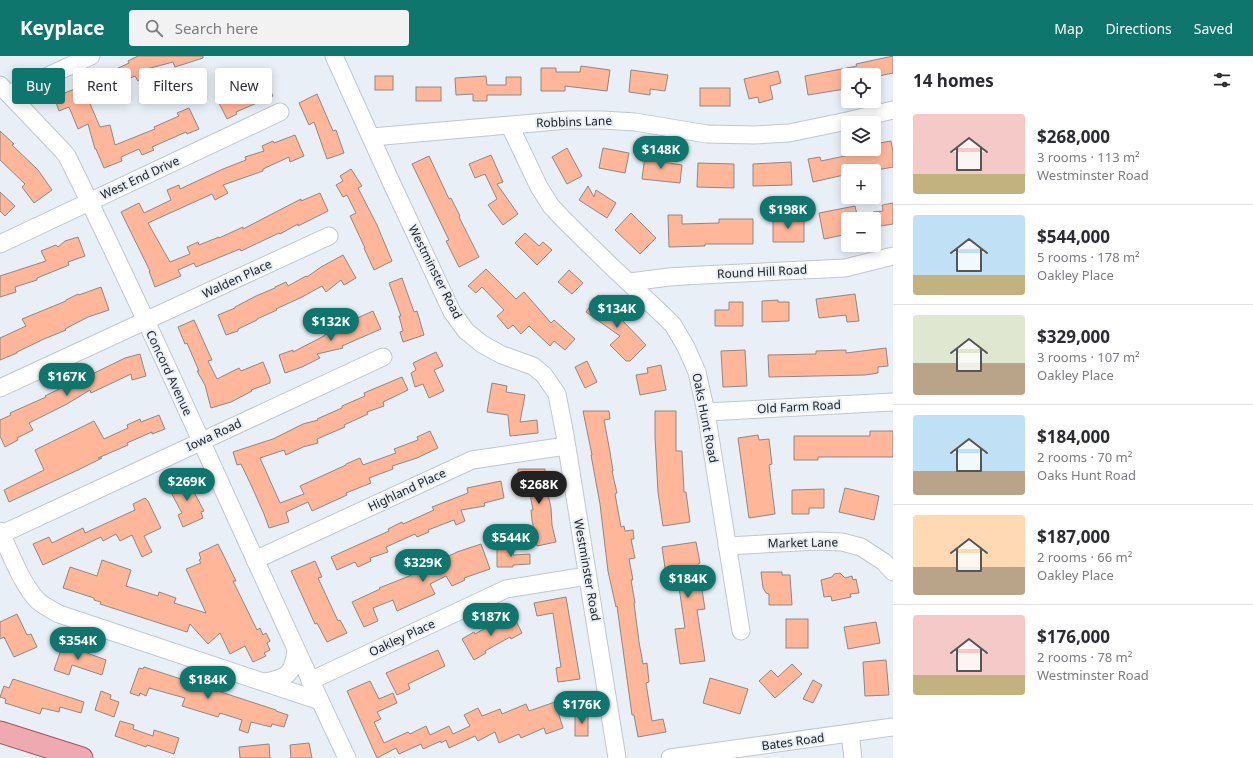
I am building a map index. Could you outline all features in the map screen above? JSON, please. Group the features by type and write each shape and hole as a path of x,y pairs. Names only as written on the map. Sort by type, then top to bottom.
{"main road":[{"path":"0,732 82,758"}],"street":[{"path":"5,89 91,56"},
{"name":"Westminster Road","path":"334,56 372,137 395,192 452,312 466,331 482,344 502,354 533,366 544,375 553,387 559,400 617,758"},
{"name":"Concord Avenue","path":"5,89 64,153 90,202 310,681 347,758"},
{"name":"Robbins Lane","path":"372,137 568,120 635,122 707,134 754,135 789,133 893,110"},
{"name":"West End Drive","path":"0,244 280,112"},
{"name":"Oaks Hunt Road","path":"510,126 539,187 551,206 673,325 698,372 706,412 741,631"},
{"name":"Walden Place","path":"0,388 146,322 329,236"},
{"name":"Round Hill Road","path":"630,282 701,274 845,268 893,256"},
{"name":"Iowa Road","path":"1,532 383,357"},
{"name":"Old Farm Road","path":"706,412 893,402"},
{"name":"Highland Place","path":"255,560 472,460 566,446"},
{"path":"1,532 26,584 40,602 49,608 67,616 320,701"},
{"name":"Market Lane","path":"728,546 817,541 842,542 861,547 884,562 893,572"},
{"name":"Oakley Place","path":"310,681 506,589 587,576"},
{"path":"265,682 281,678 290,673 294,663 296,650"},
{"name":"Bates Road","path":"670,758 893,727"},
{"path":"850,734 853,758"}],"building":[{"path":"138,56 203,56 203,58 175,67 173,62 151,68 139,68 138,81 135,76 131,78 131,68 118,68 129,63 128,61"},
{"path":"893,56 893,73 881,76 881,68 847,68 857,66 856,64"},
{"path":"581,66 610,70 607,91 565,86 565,91 541,91 541,68 556,68 556,72 580,72"},
{"path":"841,69 841,90 808,95 805,76"},
{"path":"631,70 668,75 665,91 650,89 650,95 629,92"},
{"path":"778,71 781,83 770,86 773,99 759,103 758,97 749,99 744,79"},
{"path":"375,76 393,76 393,90 375,90"},
{"path":"486,76 487,85 506,85 506,77 521,77 521,95 487,95 487,101 473,101 473,94 456,95 455,78"},
{"path":"416,87 441,87 441,101 416,101"},
{"path":"700,88 730,88 730,106 700,106"},
{"path":"73,90 73,104 90,104 100,127 110,125 115,145 155,129 154,127 179,116 177,113 189,108 199,129 187,134 186,132 152,147 154,150 142,155 139,149 121,157 122,161 104,168 95,149 88,124 78,129 69,107 59,111 56,104 65,104 65,93"},
{"path":"317,94 333,131 336,130 344,153 327,159 314,122 309,125 299,103"},
{"path":"220,104 254,104 236,112 237,114 227,119"},
{"path":"0,131 38,170 52,190 34,203 22,187 25,184 0,160"},
{"path":"295,135 304,156 290,162 289,157 263,169 263,171 223,185 228,193 215,200 212,194 148,223 170,262 190,254 187,247 198,242 199,245 219,238 243,227 243,229 301,199 301,201 320,193 328,211 241,251 240,249 196,267 194,263 178,270 181,276 155,287 150,271 121,212 139,203 144,213 171,200 167,190 179,185 180,189 246,160 245,157 264,151 262,146 273,141 274,143"},
{"path":"891,141 893,167 881,169 881,164 841,164 841,176 813,182 808,159 820,157 821,161 845,156 881,156 881,143"},
{"path":"567,148 582,176 567,184 552,157"},
{"path":"603,148 629,153 625,173 599,168"},
{"path":"491,155 503,182 497,184 518,214 503,225 488,205 497,199 485,174 475,178 469,164"},
{"path":"645,155 662,157 662,162 682,165 680,183 642,179"},
{"path":"429,156 479,257 459,267 446,241 449,240 412,164"},
{"path":"791,162 792,185 753,186 753,164"},
{"path":"698,163 734,164 734,188 697,187"},
{"path":"351,169 362,186 358,188 377,225 392,261 374,270 350,216 356,213 347,195 343,197 336,185 343,181 340,176"},
{"path":"588,186 594,197 596,190 616,203 607,218 579,200"},
{"path":"0,192 15,206 5,216 0,211"},
{"path":"893,203 893,224 881,226 881,212 873,212 883,211 882,205"},
{"path":"855,206 856,212 841,212 841,235 824,239 819,213"},
{"path":"631,213 656,238 640,254 615,230"},
{"path":"786,214 786,220 804,219 804,242 773,242 773,215"},
{"path":"668,215 682,215 682,224 719,223 719,219 753,219 753,244 705,244 705,246 669,247"},
{"path":"525,233 539,246 543,242 552,250 537,265 515,243"},
{"path":"78,237 85,256 68,262 69,265 37,278 37,280 15,287 16,292 0,297 0,276 46,261 41,251 56,245 58,247 65,241"},
{"path":"343,255 356,278 344,285 341,280 326,292 322,286 238,329 238,331 226,335 218,315 286,282 288,286 306,276 307,277 321,267"},
{"path":"486,269 516,299 524,292 551,323 554,320 575,339 565,350 554,341 550,346 529,326 521,334 513,325 508,329 497,316 504,310 482,287 476,293 468,286"},
{"path":"569,270 583,283 572,294 558,282"},
{"path":"402,278 414,312 417,311 424,335 403,342 400,332 403,331 399,316 401,316 389,283"},
{"path":"101,287 109,310 88,317 65,329 66,330 0,360 0,338 26,326 22,319 66,301 78,294 79,295"},
{"path":"855,294 859,321 847,322 846,315 819,318 816,299"},
{"path":"598,295 622,312 619,317 646,345 630,361 626,361 610,345 620,336 586,312"},
{"path":"778,300 778,302 789,302 789,321 762,322 762,301"},
{"path":"729,302 743,302 743,326 715,326 715,310 729,310"},
{"path":"373,311 381,329 342,346 343,348 317,354 320,358 285,373 279,355 293,350 293,352 324,335 346,330 343,322 355,319"},
{"path":"194,320 212,360 208,361 217,379 239,368 241,371 263,362 270,379 270,383 251,390 252,391 231,402 211,408 205,385 197,371 199,371 187,343 185,344 178,327"},
{"path":"886,348 888,366 878,367 878,373 865,375 769,377 768,355 816,354 816,351 846,350 846,353"},
{"path":"745,350 747,386 723,387 721,351"},
{"path":"436,352 443,366 434,370 444,391 429,398 423,384 415,387 411,373 416,370 413,363"},
{"path":"140,354 146,376 132,380 131,374 91,393 90,390 67,404 29,423 33,430 17,438 18,440 5,447 0,436 0,420 11,415 10,413 125,358"},
{"path":"587,361 597,382 585,388 575,367"},
{"path":"661,365 666,390 640,395 636,375 648,373 647,368"},
{"path":"402,377 408,390 383,402 384,406 367,412 368,414 344,425 345,427 317,439 318,443 303,447 286,455 284,450 260,458 280,503 304,494 300,486 360,458 363,465 396,453 394,449 418,440 417,437 430,431 438,448 417,458 392,466 393,469 369,478 371,483 346,493 347,495 312,511 308,502 286,512 289,522 269,528 252,487 241,464 237,465 233,452 273,439 303,424 318,420 317,419 342,408 342,406 365,396 364,393"},
{"path":"492,383 507,386 506,392 525,395 520,422 537,420 538,433 510,436 508,415 487,412"},
{"path":"583,411 609,411 610,419 604,420 617,493 615,494 621,527 624,526 625,531 633,530 634,539 631,539 635,558 629,559 633,580 631,580 643,664 647,663 649,682 646,683 652,721 663,719 666,732 638,737 634,715 632,715 617,606 616,607 608,571 600,504"},
{"path":"655,411 676,411 676,451 682,451 684,492 686,492 690,522 663,526 658,492"},
{"path":"159,415 165,429 152,434 152,432 127,443 128,445 98,458 102,458 78,470 9,502 4,490 44,470 35,450 94,421 104,439 128,428 127,425 140,419 141,422"},
{"path":"870,431 893,431 893,457 818,457 818,460 794,460 794,436 870,436"},
{"path":"758,435 759,440 769,439 772,464 769,465 775,514 749,518 738,438"},
{"path":"518,469 545,469 545,481 556,542 537,546 532,520 531,510 533,510 528,483 518,483"},
{"path":"186,477 204,511 201,512 203,518 183,527 178,515 182,513 168,487"},
{"path":"501,481 504,498 484,503 485,506 461,510 465,521 456,525 454,520 428,530 429,532 417,537 415,534 386,547 388,552 370,558 371,561 358,567 355,562 337,570 331,557 389,531 388,529 402,522 403,524 434,510 432,507 468,493 467,488"},
{"path":"845,488 879,496 874,520 839,512"},
{"path":"824,489 824,508 809,508 809,514 792,514 792,490"},
{"path":"145,498 148,501 161,528 144,536 152,552 142,557 132,535 120,541 116,534 103,541 101,537 43,565 33,544 49,537 52,543 83,528 85,533 135,510 133,504"},
{"path":"696,542 705,609 697,610 705,661 680,664 675,629 685,628 676,567 665,568 662,547"},
{"path":"218,544 236,581 233,581 257,630 260,628 263,635 266,633 270,641 267,643 270,650 264,653 266,656 253,662 245,646 230,654 220,633 208,644 190,624 187,632 100,604 101,602 94,600 94,598 63,588 70,567 97,576 102,560 131,570 126,586 158,596 159,592 176,598 174,603 206,613 186,569 201,563 199,560 201,559 199,553"},
{"path":"481,544 490,569 464,578 465,580 452,586 446,576 430,584 435,594 397,611 393,600 373,608 378,621 364,627 352,602 457,552"},
{"path":"497,548 513,548 513,555 530,554 530,564 513,565 513,567 497,567"},
{"path":"315,561 322,577 318,578 338,621 340,620 347,633 327,642 317,623 315,624 291,571"},
{"path":"761,572 782,572 782,575 790,575 792,605 769,605 769,594 766,593 763,588"},
{"path":"840,573 845,578 852,576 853,580 856,579 859,593 850,594 851,597 832,601 831,596 824,597 821,580"},
{"path":"566,597 580,679 558,682 556,668 561,667 553,613 537,616 534,603"},
{"path":"17,614 27,635 31,634 37,647 14,657 4,637 0,639 0,622"},
{"path":"514,617 522,633 511,639 510,637 485,651 486,653 474,660 462,639 474,632 475,634 493,624 494,626"},
{"path":"786,619 808,619 808,648 786,648"},
{"path":"876,622 880,643 848,649 844,627"},
{"path":"63,644 106,660 102,675 72,665 69,675 54,670"},
{"path":"438,650 445,666 408,684 410,689 397,695 386,673"},
{"path":"886,660 889,695 865,696 863,662"},
{"path":"792,664 802,674 775,698 759,681 771,670 778,677"},
{"path":"144,667 288,715 284,727 272,724 271,727 251,722 248,733 239,730 242,720 220,713 218,717 182,706 185,698 149,688 146,696 140,693 139,696 130,693 139,668 143,669"},
{"path":"710,678 748,689 740,714 703,703"},
{"path":"13,679 84,702 81,713 60,707 59,712 42,708 40,714 5,703 6,699 0,697 4,686 9,688"},
{"path":"813,680 822,685 813,703 803,699"},
{"path":"370,681 379,699 393,693 397,703 377,712 381,719 374,722 384,743 408,732 410,734 426,726 430,735 449,726 453,734 470,726 464,715 478,708 482,716 500,709 502,714 526,704 529,711 555,702 563,728 546,734 544,728 521,738 519,734 499,743 495,732 478,741 475,736 449,748 446,740 423,749 421,744 399,754 396,748 377,758 347,691"},
{"path":"101,691 111,695 110,699 119,702 114,717 95,710"},
{"path":"575,714 588,714 588,736 575,736"},
{"path":"120,721 134,725 133,729 153,736 154,730 179,738 174,754 147,745 146,747 115,736"},
{"path":"309,743 312,758 291,758 290,745"},
{"path":"269,744 270,758 240,758 239,747"}]}
